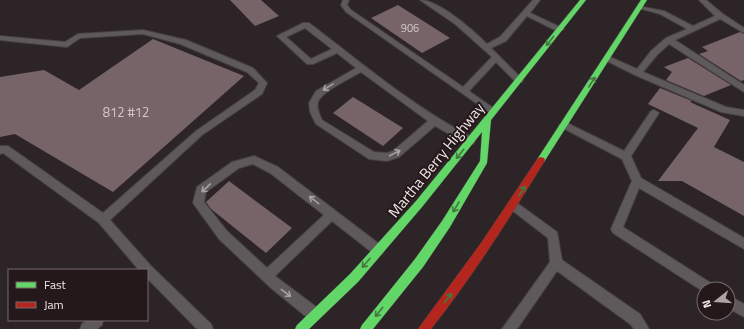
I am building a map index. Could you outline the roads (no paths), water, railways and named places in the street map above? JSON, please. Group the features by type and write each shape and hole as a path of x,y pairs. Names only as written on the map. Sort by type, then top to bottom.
{"main road":[{"name":"Martha Berry Highway","path":"301,329 354,278 419,204 583,0"},
{"path":"424,329 455,290 513,205 642,3"},
{"path":"366,329 419,263 446,224 484,160 486,120"}],"lane":[{"path":"346,0 344,5 348,11 493,112"},
{"path":"423,0 458,22 487,47 518,80"},
{"path":"487,47 503,39 537,0"},
{"path":"702,0 720,16 744,31"},
{"path":"642,3 662,12 692,29"},
{"path":"526,13 560,29"},
{"path":"638,73 654,53 669,40 720,16"},
{"path":"338,49 310,62 281,36 306,25 338,49 433,122 470,141"},
{"path":"0,38 67,45 78,36 143,32 183,42 250,70 263,83 259,92 199,133 103,220"},
{"path":"669,40 744,89"},
{"path":"464,92 496,57"},
{"path":"607,59 724,110 744,113"},
{"path":"362,68 319,93 313,103 314,112 319,122 372,156 387,157 396,154 433,122"},
{"path":"626,156 654,113"},
{"path":"564,125 626,156 637,181 744,244"},
{"path":"0,150 5,149 103,220 145,269"},
{"path":"315,315 267,276 223,235 198,203 201,190 236,165 254,160 274,170 378,250"},
{"path":"637,181 617,229 698,281"},
{"path":"509,329 556,263 553,236 513,205"},
{"path":"267,276 332,214"},
{"path":"556,263 635,319 642,329"},
{"path":"148,272 206,329"},
{"path":"87,329 96,321"}]}
